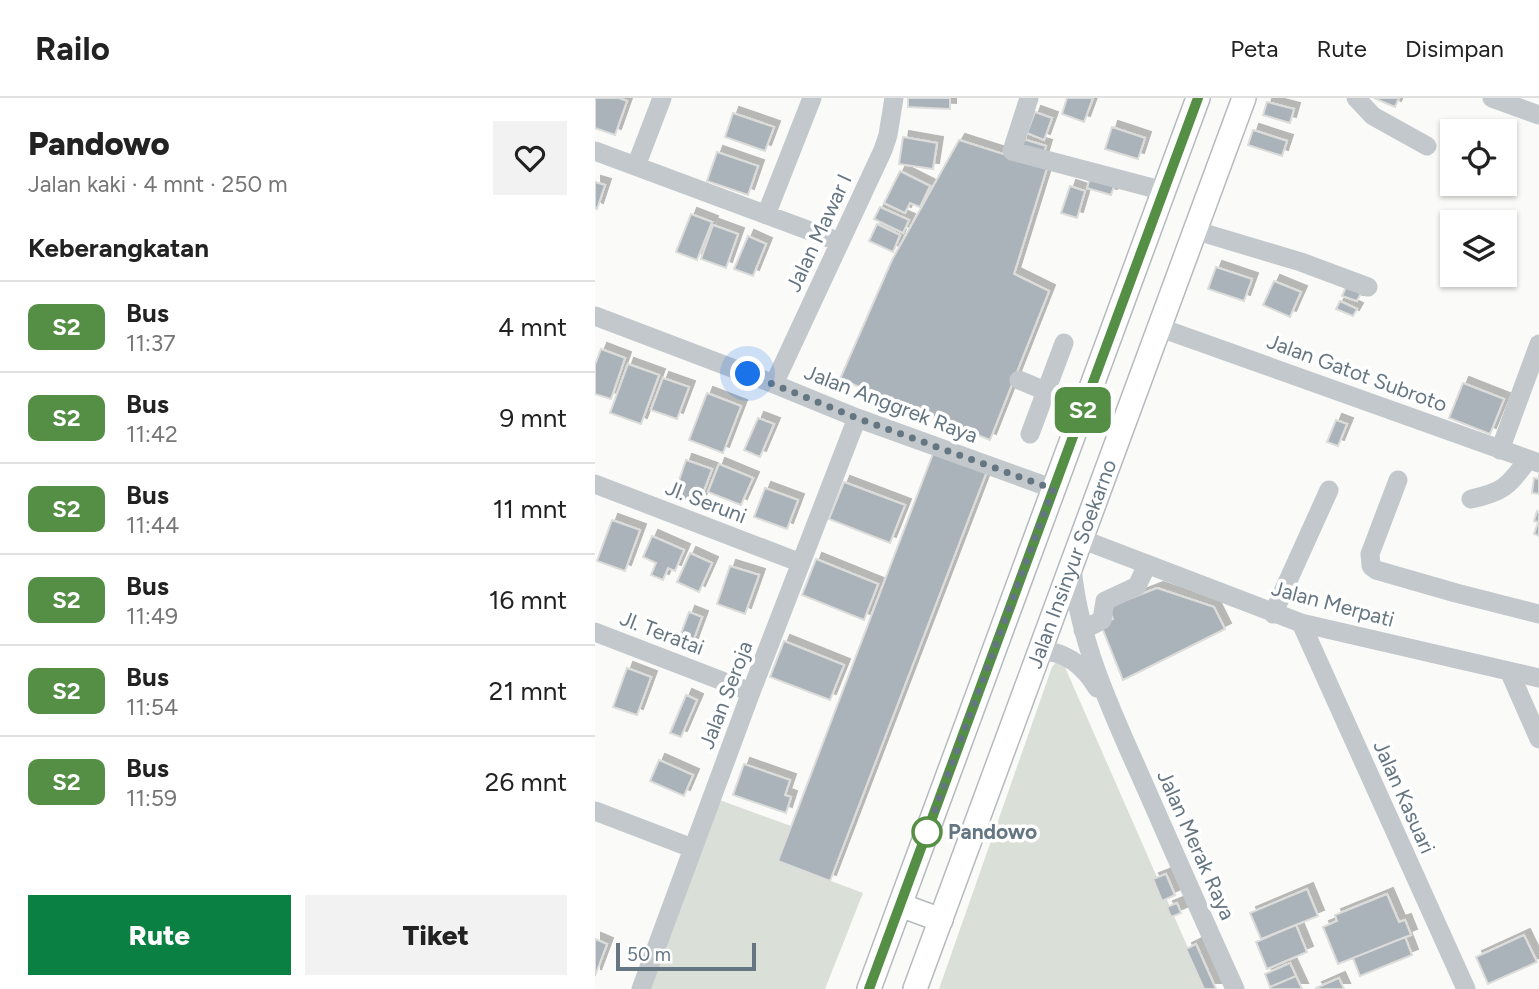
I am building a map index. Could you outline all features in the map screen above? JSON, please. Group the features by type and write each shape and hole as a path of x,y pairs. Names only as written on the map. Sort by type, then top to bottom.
{"main road":[{"name":"Jalan Insinyur Soekarno","path":"869,989 1198,98"},
{"name":"Jalan Insinyur Soekarno","path":"915,989 1244,98"},
{"path":"900,905 941,920"}],"street":[{"path":"636,166 662,98"},
{"path":"766,215 811,98"},
{"name":"Jalan Mawar I","path":"774,384 883,150 894,98"},
{"path":"1029,98 1012,151 1164,191"},
{"path":"1356,98 1373,116 1427,146"},
{"path":"1492,98 1539,115"},
{"path":"595,151 840,242"},
{"path":"1194,230 1301,262 1368,287"},
{"name":"Jalan Anggrek Raya","path":"595,316 857,418 1053,489"},
{"name":"Jalan Gatot Subroto","path":"1159,327 1533,461"},
{"path":"1030,434 1064,344"},
{"path":"1500,450 1539,344"},
{"path":"1019,380 1084,407"},
{"name":"Jalan Seroja","path":"641,989 751,692 857,418"},
{"path":"1471,499 1487,496 1507,487 1533,461"},
{"path":"1398,480 1370,554 1371,566 1376,570 1456,593 1539,614"},
{"name":"Jl. Seruni","path":"595,484 801,563"},
{"path":"1273,614 1329,490"},
{"name":"Jalan Merpati","path":"1081,540 1301,623 1539,678"},
{"name":"Jalan Merak Raya","path":"1072,565 1075,599 1083,630 1116,719 1235,989"},
{"path":"1083,630 1102,620 1104,605 1109,598 1137,586 1147,565"},
{"name":"Jalan Kasuari","path":"1301,623 1465,989"},
{"name":"Jl. Teratai","path":"595,632 751,692"},
{"name":"Jalan Merak Raya","path":"1040,651 1055,651 1067,656 1080,667 1093,681 1116,719"},
{"path":"1509,671 1539,739"},
{"path":"595,811 692,848"}],"shaded area":[{"path":"1057,661 1064,665 1206,989 939,989 1052,667"},
{"path":"717,799 791,826 778,861 863,893 825,989 643,989"}],"building":[{"path":"595,98 619,98 627,101 615,135 595,128"},
{"path":"908,98 950,98 950,109 908,107"},
{"path":"1067,98 1093,98 1084,122 1062,114"},
{"path":"1374,98 1399,98 1395,107"},
{"path":"1267,102 1294,109 1290,123 1263,115"},
{"path":"1035,112 1052,118 1044,140 1027,133"},
{"path":"733,113 774,127 765,151 725,137"},
{"path":"1112,127 1145,138 1138,159 1105,149"},
{"path":"1253,130 1287,141 1282,156 1248,145"},
{"path":"903,137 937,143 933,169 899,164"},
{"path":"1023,139 1046,146 1042,159 1019,152"},
{"path":"959,140 1047,168 1014,274 1049,291 990,440 840,379 892,260"},
{"path":"717,152 758,166 748,195 707,181"},
{"path":"900,171 930,186 920,207 910,203 905,213 884,203"},
{"path":"1091,175 1115,183 1111,195 1087,188"},
{"path":"595,182 605,185 597,209 595,208"},
{"path":"1070,186 1085,191 1077,218 1061,213"},
{"path":"880,207 909,220 903,233 874,219"},
{"path":"691,214 712,222 697,260 676,252"},
{"path":"877,224 900,235 893,252 869,241"},
{"path":"713,225 738,234 726,268 701,259"},
{"path":"748,236 766,244 753,276 734,269"},
{"path":"1216,267 1252,279 1244,301 1208,289"},
{"path":"1274,281 1301,292 1290,317 1263,305"},
{"path":"1347,285 1362,291 1357,301 1342,296"},
{"path":"1340,301 1357,309 1353,316 1336,309"},
{"path":"601,349 625,358 611,399 595,394 595,365"},
{"path":"628,364 659,375 641,424 610,413"},
{"path":"663,378 689,387 677,419 651,410"},
{"path":"1463,383 1504,399 1490,434 1449,418"},
{"path":"707,393 741,406 723,453 689,440"},
{"path":"758,418 774,424 760,457 744,450"},
{"path":"1336,420 1347,424 1338,446 1327,442"},
{"path":"934,451 987,471 830,881 778,861"},
{"path":"686,460 712,469 699,504 674,495"},
{"path":"719,464 753,478 741,505 708,492"},
{"path":"1534,478 1539,479 1539,494 1532,493"},
{"path":"844,482 905,505 890,543 829,519"},
{"path":"765,488 798,500 787,529 754,517"},
{"path":"1537,511 1539,512 1539,536 1534,534 1538,522 1534,521"},
{"path":"612,520 640,530 625,571 597,561"},
{"path":"652,536 684,550 675,571 668,568 663,580 651,575 656,563 643,557"},
{"path":"690,553 712,563 699,592 677,582"},
{"path":"816,559 878,584 864,620 802,595"},
{"path":"730,566 759,575 745,614 717,604"},
{"path":"1157,588 1214,607 1225,629 1123,680 1101,625 1113,619 1108,607"},
{"path":"689,612 702,617 692,644 679,639"},
{"path":"784,641 844,665 830,700 770,677"},
{"path":"627,668 651,677 637,715 613,707"},
{"path":"686,695 697,700 681,737 670,733"},
{"path":"659,760 693,775 684,796 650,781"},
{"path":"744,764 790,780 785,795 791,797 786,813 733,795"},
{"path":"1166,874 1175,895 1162,901 1153,879"},
{"path":"1307,889 1318,916 1261,939 1250,913"},
{"path":"1387,894 1399,922 1405,920 1411,935 1338,964 1323,927 1337,921 1335,915"},
{"path":"1177,903 1181,913 1171,917 1167,907"},
{"path":"1296,925 1307,952 1267,969 1256,942"},
{"path":"1524,935 1537,962 1488,984 1476,957"},
{"path":"1405,937 1412,955 1360,976 1353,958"},
{"path":"595,939 607,944 595,976"},
{"path":"1196,944 1216,989 1204,989 1186,949"},
{"path":"1290,963 1296,976 1270,987 1265,974"},
{"path":"1296,976 1302,989 1270,987"},
{"path":"1339,978 1344,989 1316,988"}],"bus line":[{"name":"S2","path":"869,989 1198,98"}],"place":[{"name":"Pandowo","path":"927,832"}],"route":[{"path":"748,374 857,418 1053,489 927,832"}]}
